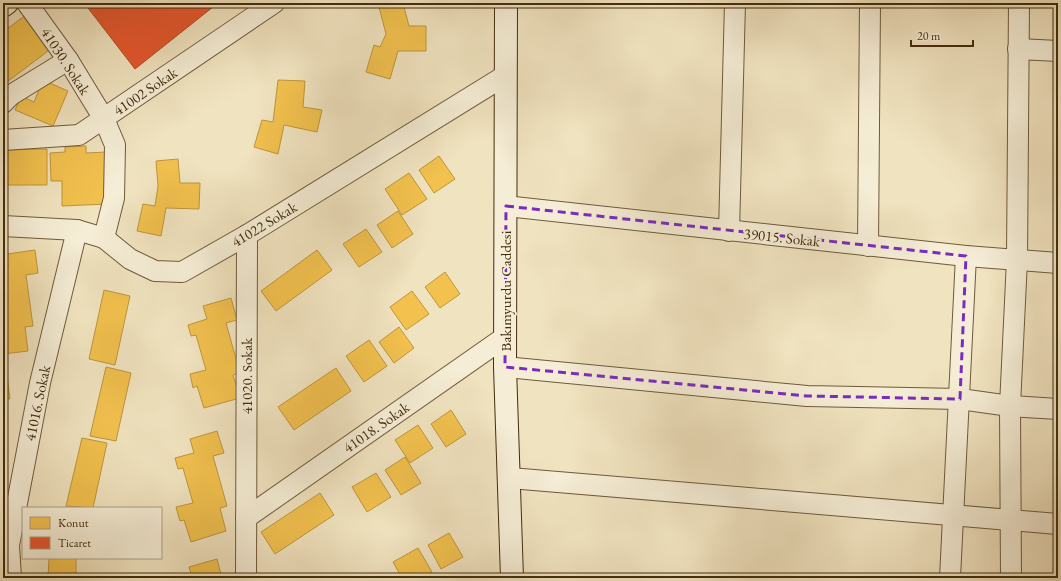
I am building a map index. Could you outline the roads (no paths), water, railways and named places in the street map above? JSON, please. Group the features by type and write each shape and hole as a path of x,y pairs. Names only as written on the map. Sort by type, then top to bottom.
{"main road":[{"path":"3,6 7,3"},
{"name":"Bakımyurdu Caddesi","path":"506,3 505,367 510,478 512,578"}],"street":[{"name":"41030. Sokak","path":"28,3 68,60 104,120 115,145 114,198 104,238"},
{"name":"41002 Sokak","path":"3,140 79,136 274,3"},
{"path":"729,231 735,3"},
{"path":"868,246 870,3"},
{"path":"1011,578 1012,521 1010,406 1017,260 1019,3"},
{"path":"1018,49 1058,51"},
{"path":"3,103 10,95 68,60"},
{"name":"41022 Sokak","path":"3,226 77,230 104,238 130,259 155,271 182,272 247,235 506,75"},
{"name":"39015. Sokak","path":"506,206 868,246 966,256 1058,263"},
{"name":"41016. Sokak","path":"11,578 9,545 40,383 77,230"},
{"name":"41020. Sokak","path":"246,578 247,235"},
{"path":"950,578 966,256"},
{"name":"41018. Sokak","path":"246,518 506,336"},
{"path":"505,367 807,396 960,400 1010,406 1058,409"},
{"path":"510,478 1058,524"}]}
